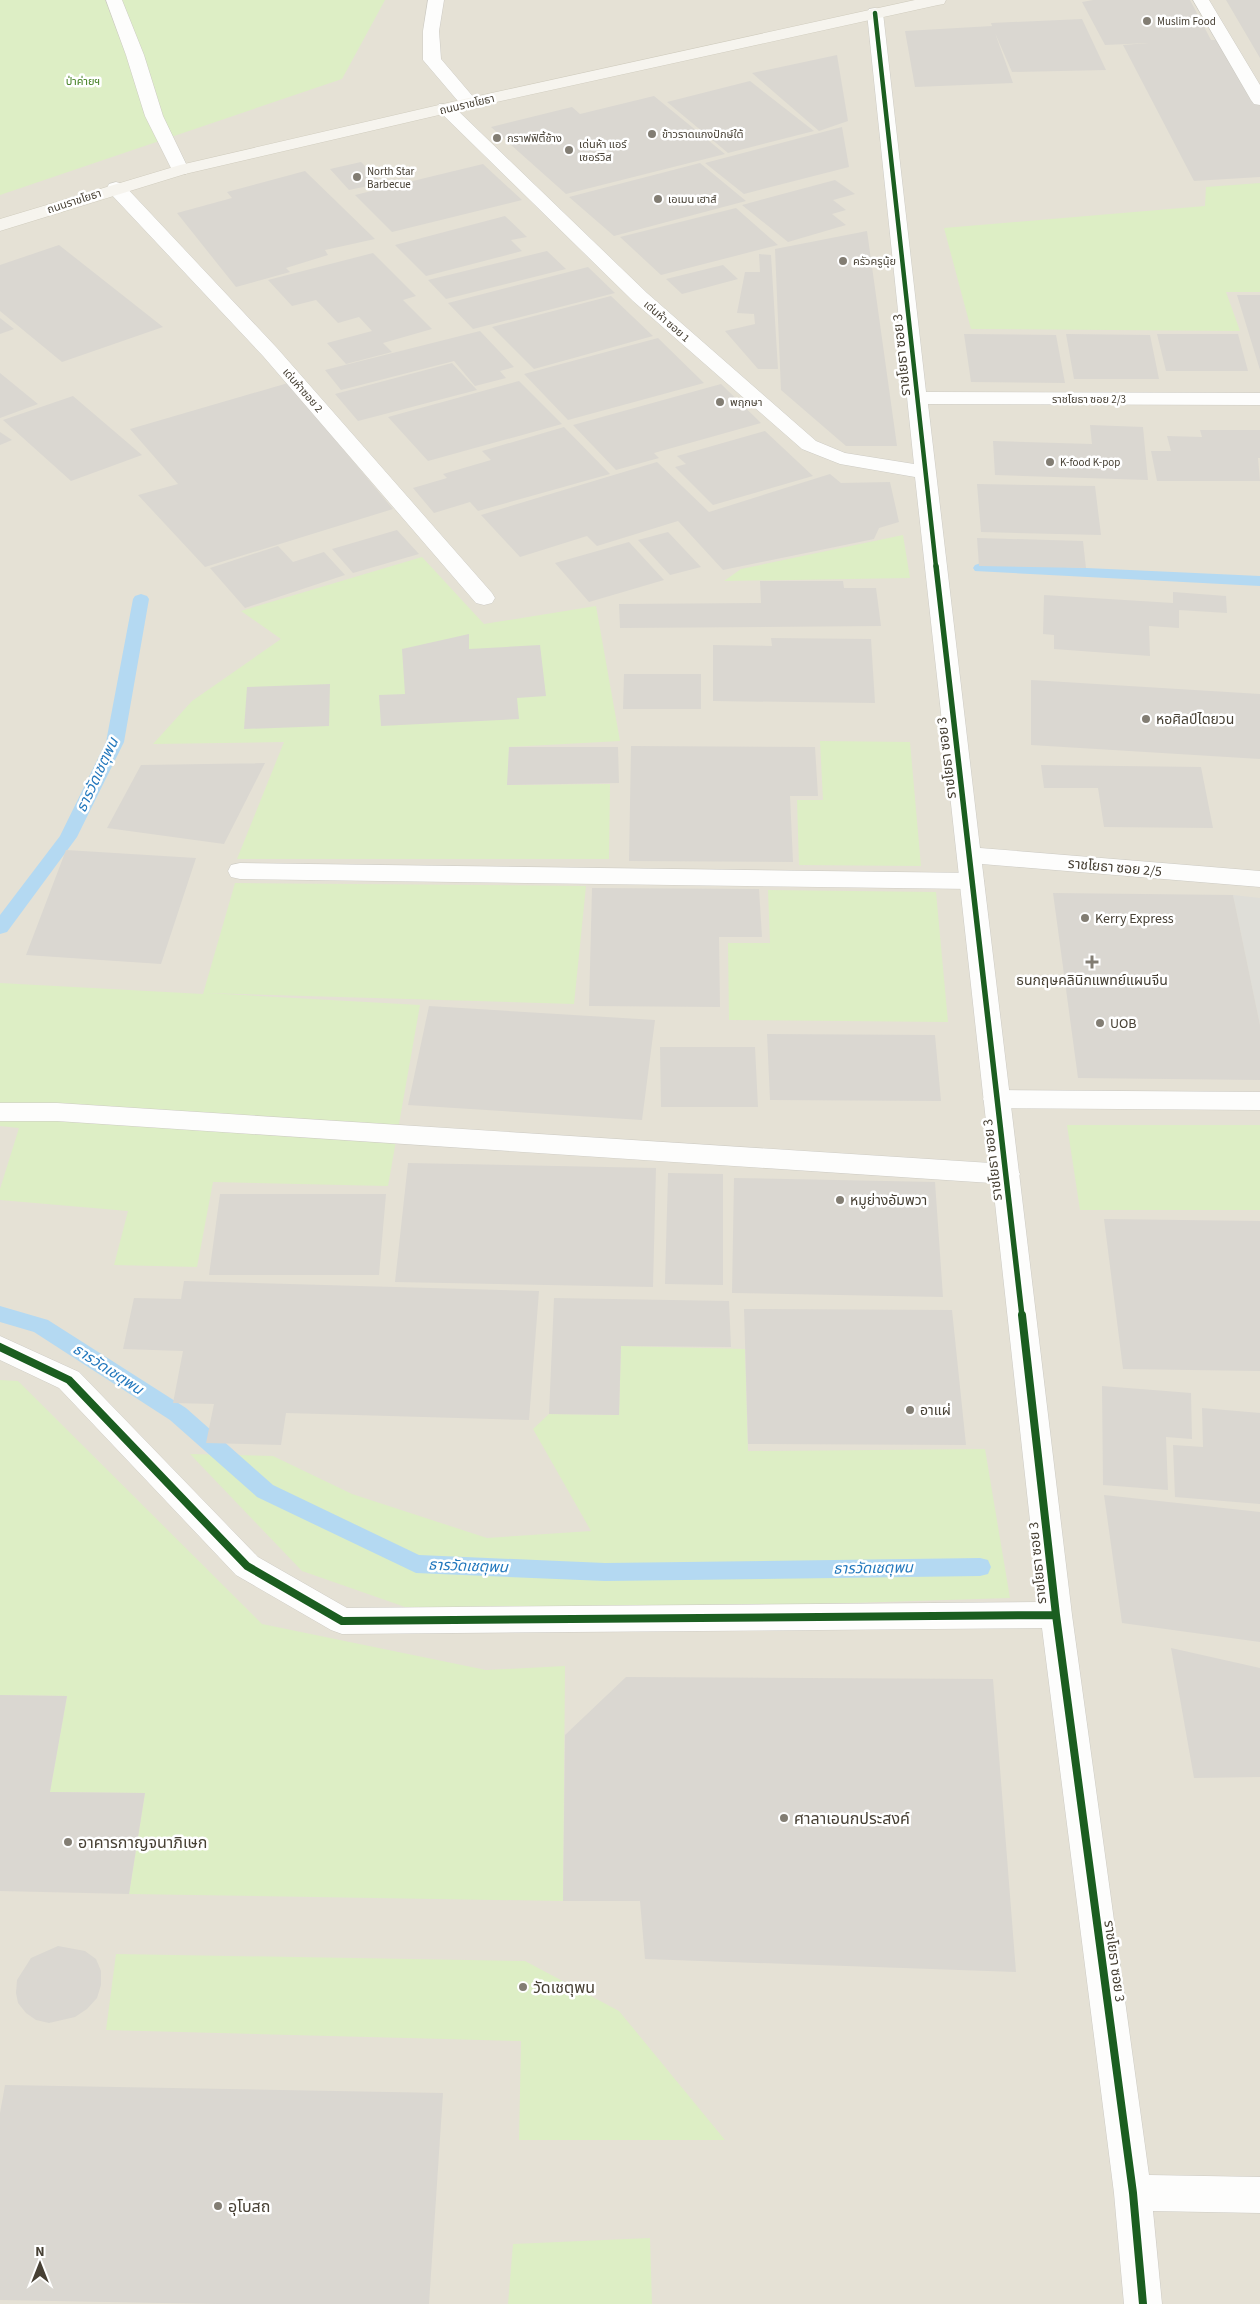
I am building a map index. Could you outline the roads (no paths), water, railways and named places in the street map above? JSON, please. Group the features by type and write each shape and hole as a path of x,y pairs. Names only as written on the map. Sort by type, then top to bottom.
{"main road":[{"name":"ถนนราชโยธา","path":"0,225 180,170 445,108 875,12 938,0"}],"street":[{"path":"114,0 135,55 154,116 180,170"},
{"path":"436,0 431,31 432,60 469,103"},
{"path":"1200,0 1260,100"},
{"name":"ราชโยธา ซอย 3","path":"875,12 925,472 1056,1615 1133,2193 1144,2304"},
{"name":"เด่นห้า ซอย 1","path":"445,108 640,297 810,445 840,458 925,472"},
{"name":"เด่นห้าซอย 2","path":"116,188 270,352 484,598"},
{"name":"ราชโยธา ซอย 2/3","path":"918,398 1260,399"},
{"name":"ราชโยธา ซอย 2/5","path":"240,871 971,868 1260,879"},
{"path":"997,1099 1260,1101"},
{"path":"0,1112 57,1112 1006,1174"},
{"path":"0,1347 69,1380 247,1566 342,1621 1056,1615"},
{"path":"1133,2193 1260,2195"}],"waterway":[{"path":"981,568 1260,581"},
{"name":"ธารวัดเชตุพน","path":"0,928 68,837 115,742 141,599"},
{"name":"ธารวัดเชตุพน","path":"0,1314 41,1326 178,1414 265,1491 416,1564 605,1572 980,1567"}],"place":[{"name":"Muslim Food","path":"1147,21"},
{"name":"ข้าวราดแกงปักษ์ใต้","path":"652,134"},
{"name":"กราฟฟิตี้ช้าง","path":"497,138"},
{"name":"เด่นห้า แอร์ เซอร์วิส","path":"569,150"},
{"name":"North Star Barbecue","path":"357,177"},
{"name":"เอเมน เฮาส์","path":"658,199"},
{"name":"ครัวครูนุ้ย","path":"843,261"},
{"name":"พฤกษา","path":"720,402"},
{"name":"K-food K-pop","path":"1050,462"},
{"name":"หอศิลป์ไตยวน","path":"1146,719"},
{"name":"Kerry Express","path":"1085,918"},
{"name":"ธนกฤษคลินิกแพทย์แผนจีน","path":"1092,962"},
{"name":"UOB","path":"1100,1023"},
{"name":"หมูย่างอัมพวา","path":"840,1200"},
{"name":"อาแผ่","path":"910,1410"},
{"name":"ศาลาเอนกประสงค์","path":"784,1818"},
{"name":"อาคารกาญจนาภิเษก","path":"68,1842"},
{"name":"วัดเชตุพน","path":"523,1987"},
{"name":"อุโบสถ","path":"218,2206"}],"park label":[{"name":"ป่าค่ายฯ","path":"83,81"}]}
